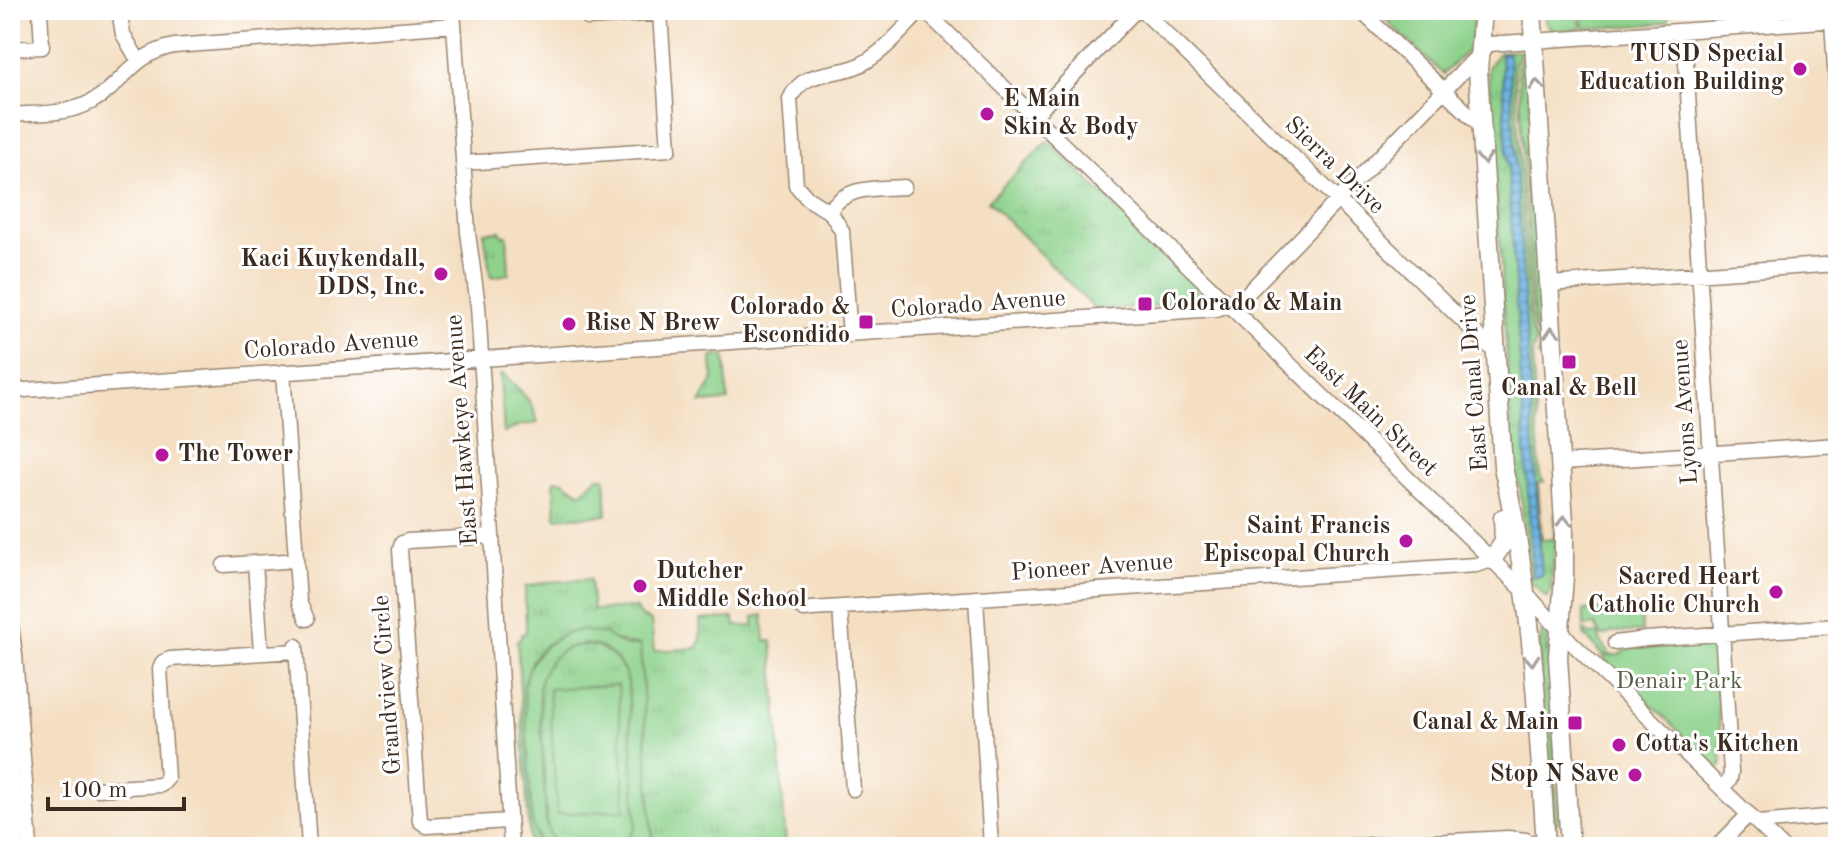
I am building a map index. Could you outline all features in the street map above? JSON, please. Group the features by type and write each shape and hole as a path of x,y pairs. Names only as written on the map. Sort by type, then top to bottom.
{"main road":[{"name":"East Canal Drive","path":"1483,10 1479,53 1482,127 1503,467 1523,590 1540,752 1546,847"},
{"path":"1532,10 1561,463 1564,552 1559,665 1570,847"},
{"path":"1492,560 1504,542 1503,467"}],"street":[{"path":"10,49 42,47 40,10"},
{"path":"119,10 123,34 138,60"},
{"path":"463,163 669,149 660,13 588,18 587,10"},
{"path":"850,335 844,240 838,223 829,211 804,195 795,181 790,107 792,95 810,77 847,69 868,60 923,10"},
{"name":"East Main Street","path":"923,10 1523,590 1560,631 1782,847"},
{"path":"1034,116 1136,10"},
{"name":"Sierra Drive","path":"1142,10 1496,353"},
{"path":"1360,10 1482,127"},
{"path":"10,115 59,112 84,105 107,91 138,60 183,44 454,18"},
{"name":"East Hawkeye Avenue","path":"454,18 480,358 511,847"},
{"path":"1229,307 1239,302 1479,53 1493,43 1835,21 1838,115"},
{"name":"Lyons Avenue","path":"1684,31 1731,772 1730,779 1722,788"},
{"path":"829,211 839,198 849,192 904,187"},
{"path":"1549,284 1838,264"},
{"path":"1193,311 1203,296 1197,275"},
{"name":"Colorado Avenue","path":"10,391 1229,307"},
{"path":"283,372 299,602 307,619"},
{"path":"1561,463 1838,445"},
{"name":"Grandview Circle","path":"492,536 408,541 402,543 400,550 420,821 427,826 509,821"},
{"name":"Pioneer Avenue","path":"793,601 804,610 840,608 1476,565 1492,560"},
{"path":"224,565 285,561"},
{"path":"255,563 261,653"},
{"path":"976,598 991,847"},
{"path":"840,608 853,789"},
{"path":"10,619 30,847"},
{"path":"1615,643 1838,626"},
{"path":"98,789 164,784 167,775 160,669 163,662 296,648 309,847"},
{"path":"1717,847 1754,818 1838,816"},
{"path":"1334,847 1493,838 1526,840 1540,847"}],"green space":[{"path":"1376,10 1474,10 1471,47 1443,74"},
{"path":"1548,10 1580,10 1581,29 1554,31 1545,22"},
{"path":"1583,10 1670,10 1668,21 1656,24 1584,29"},
{"path":"1517,50 1521,53 1514,63 1531,330 1536,341 1532,353 1540,476 1544,482 1538,483 1542,540 1554,539 1555,512 1556,542 1547,598 1531,582 1520,487 1514,471 1488,66 1500,52","holes":["1509,54 1542,576 1534,577 1501,55"]},
{"path":"1524,55 1527,59 1547,355 1538,356 1541,341 1534,329 1518,64"},
{"path":"1048,141 1194,283 1197,292 1191,303 1092,310 1092,306 988,201"},
{"path":"500,231 503,236 507,235 509,274 491,277 484,232"},
{"path":"725,355 728,401 700,403 713,380 712,357"},
{"path":"503,374 529,401 538,423 521,425 504,433 500,375"},
{"path":"598,477 605,477 607,515 556,518 554,480 561,480 581,493"},
{"path":"590,579 593,610 635,608 641,617 651,621 654,651 698,648 701,642 700,620 734,618 735,626 754,626 754,617 763,615 765,641 772,641 786,847 653,847 640,645 576,634 549,643 532,660 536,837 541,847 530,847 517,640 526,633 525,587"},
{"path":"1641,607 1642,632 1601,635 1599,638 1609,655 1605,657 1584,635 1584,630 1589,635 1600,634 1595,625 1584,626 1583,611"},
{"path":"580,630 605,634 624,646 640,645 653,847 625,847 636,826 628,682 620,665 609,653 596,646 581,644 567,648 554,657 545,670 539,688 546,821 558,847 541,847 532,823 524,687 530,666 542,649 558,637"},
{"path":"1542,631 1547,635 1556,824 1553,823 1539,648"},
{"name":"Denair Park","path":"1714,644 1722,765 1719,770 1603,658 1619,655 1628,649"},
{"path":"581,645 597,647 611,654 628,682 636,826 625,847 558,847 546,821 539,688 552,659 564,650"},
{"path":"618,685 625,810 557,814 549,689"}],"water":[{"path":"1504,52 1509,54 1542,576 1533,577 1501,55"}],"place":[{"name":"TUSD Special Education Building","path":"1800,69"},
{"name":"E Main Skin & Body","path":"987,114"},
{"name":"Kaci Kuykendall, DDS, Inc.","path":"441,274"},
{"name":"Colorado & Main","path":"1145,304"},
{"name":"Colorado & Escondido","path":"866,322"},
{"name":"Rise N Brew","path":"569,324"},
{"name":"Canal & Bell","path":"1569,362"},
{"name":"The Tower","path":"162,455"},
{"name":"Saint Francis Episcopal Church","path":"1406,541"},
{"name":"Dutcher Middle School","path":"640,586"},
{"name":"Sacred Heart Catholic Church","path":"1776,592"},
{"name":"Canal & Main","path":"1575,723"},
{"name":"Cotta's Kitchen","path":"1619,745"},
{"name":"Stop N Save","path":"1635,775"}]}
